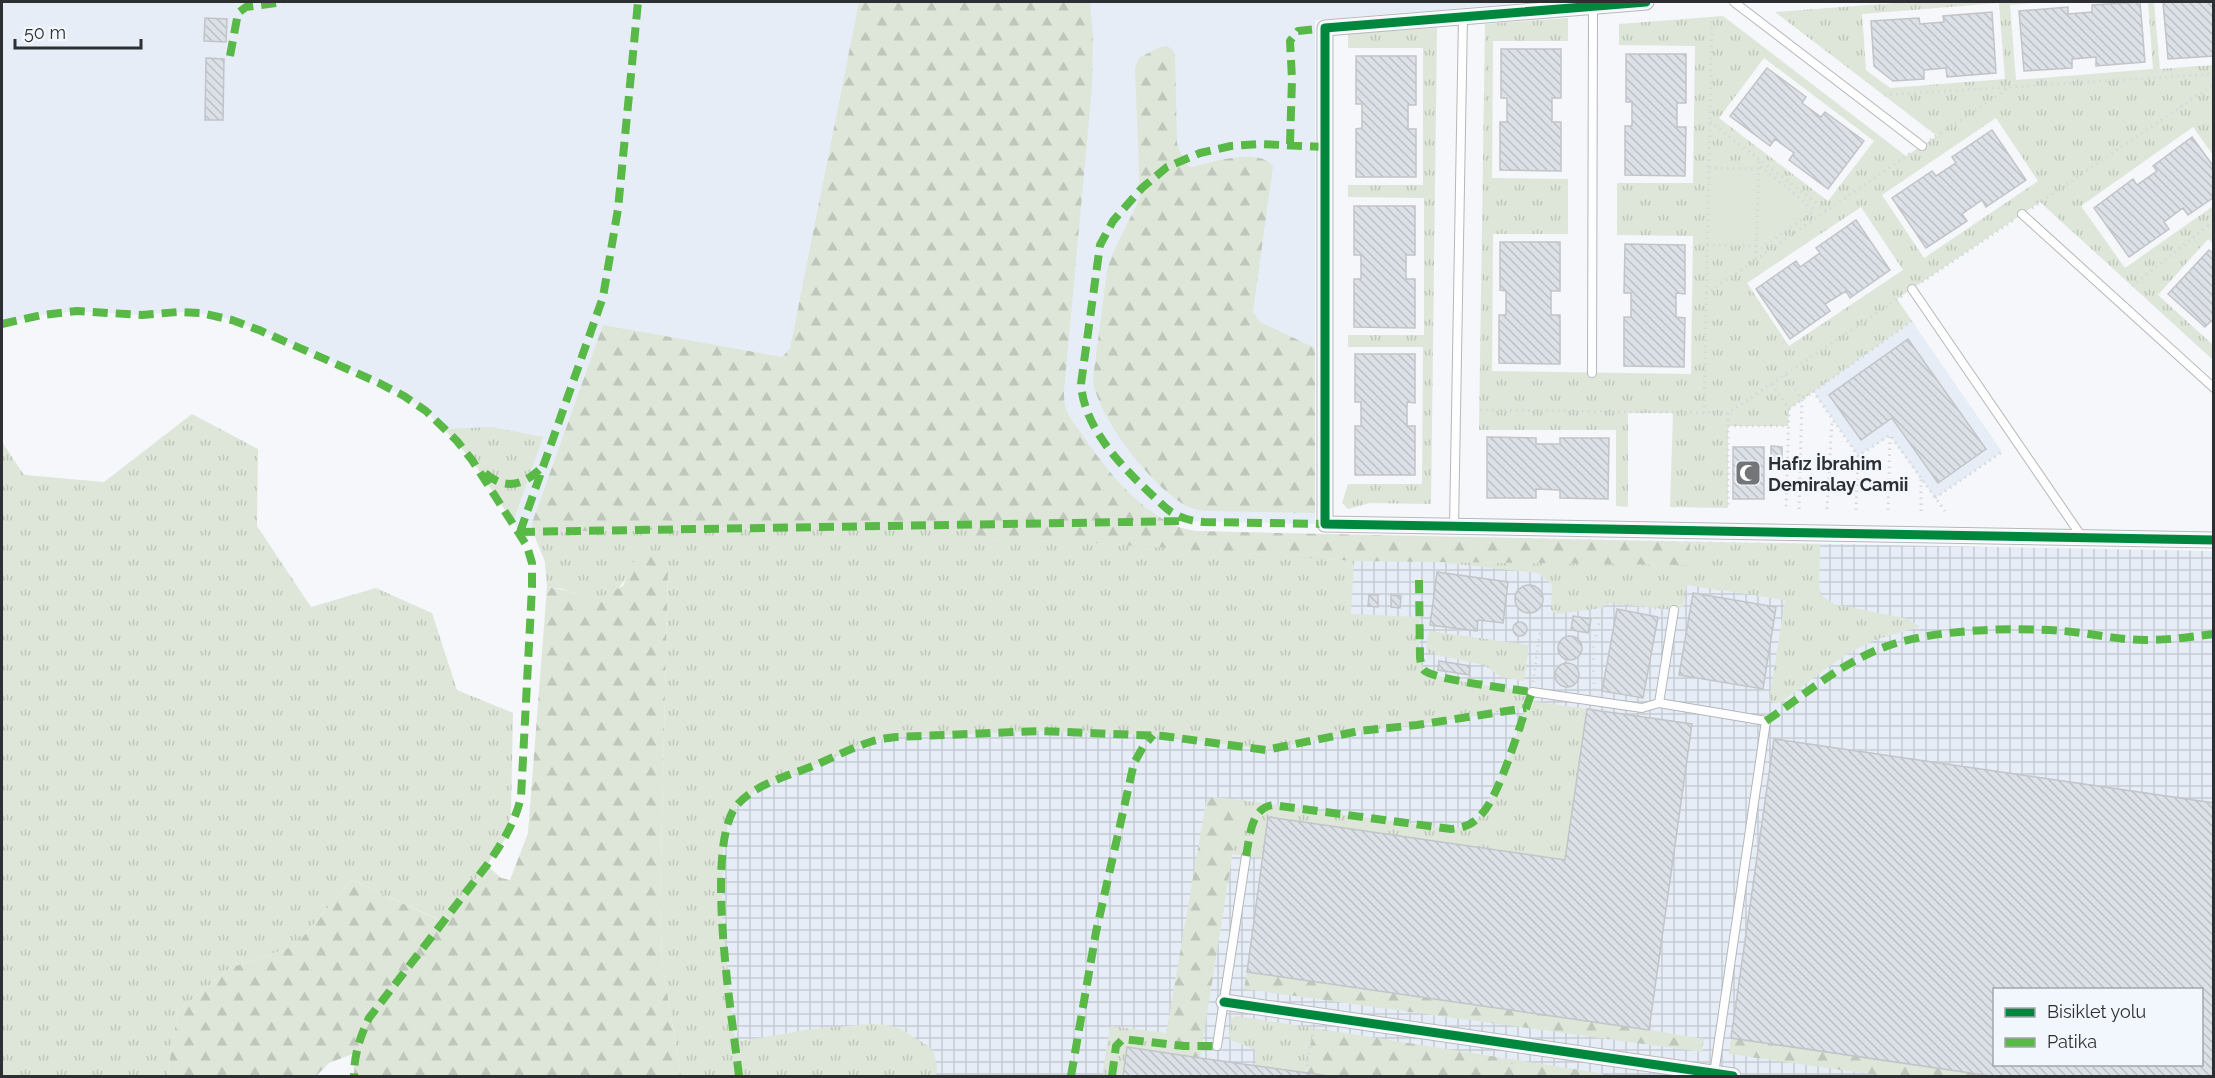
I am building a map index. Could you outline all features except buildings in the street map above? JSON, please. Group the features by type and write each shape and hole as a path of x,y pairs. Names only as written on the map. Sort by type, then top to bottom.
{"street":[{"path":"1646,2 1325,28 1325,524 2214,540"},
{"path":"1224,1002 1689,1073 1733,1077"}],"lane":[{"path":"1734,2 1922,146"},
{"path":"1592,373 1593,6"},
{"path":"1454,526 1463,16"},
{"path":"2022,214 2214,388"},
{"path":"1912,289 2082,537"},
{"path":"1659,703 1674,610"},
{"path":"1532,692 1642,708 1659,703 1766,721 1714,1074"},
{"path":"1217,1046 1246,856"}],"path":[{"path":"1704,413 1712,17"},
{"path":"1884,95 2214,74"},
{"path":"1480,410 1728,413 2214,84"},
{"path":"1706,294 2009,88"},
{"path":"1710,122 1827,211"},
{"path":"1756,259 1759,159"},
{"path":"1708,168 1759,167 1813,209 1756,252"},
{"path":"2132,286 2214,220"},
{"path":"2208,225 2214,230"},
{"path":"1707,244 1756,246"},
{"path":"1789,409 1912,321"},
{"path":"1785,375 1802,399 1799,509"},
{"path":"1772,384 1789,409 1786,509"},
{"path":"1813,391 1858,456 1856,510"},
{"path":"1728,413 1728,508"},
{"path":"1827,509 1832,419"},
{"path":"1728,426 1788,426"},
{"path":"1858,456 1890,435"},
{"path":"1890,435 1945,511"},
{"path":"1888,510 1890,435"},
{"path":"1935,498 2002,452"},
{"path":"1921,479 1921,511"},
{"path":"1594,701 1593,646 1604,605 1607,603 1674,610"},
{"path":"1532,692 1540,633"},
{"path":"1307,1066 1316,1016"}],"shaded area":[{"path":"2,2 1536,2 1315,20 1315,524 1190,521 520,532 472,460 457,441 425,411 379,383 259,330 215,315 178,312 142,315 77,311 42,315 2,324"},
{"path":"1912,321 2002,452 1935,498 1890,436 1858,456 1813,391"},
{"path":"1166,521 1178,528 1195,531 1294,534 2213,551 2213,1076 681,1076 668,568"}],"green space":[{"path":"859,2 1090,2 1093,36 1092,87 1064,391 1065,403 1074,423 1103,463 1130,493 1161,518 1195,531 1690,542 1689,565 1354,561 1095,543 972,540 971,524 533,532 532,523 603,325 782,357 790,349"},
{"path":"1908,2 2048,2 2010,5 2016,80 2153,69 2148,2 2154,2 2160,69 2213,65 2213,155 2193,127 2081,206 2125,268 2213,206 2213,243 2208,239 2158,295 2213,345 2213,360 2040,202 1897,299 1912,321 1789,409 1788,426 1728,426 1728,508 1670,507 1673,413 1628,413 1628,507 1616,506 1616,430 1479,430 1485,24 1568,18 1568,41 1493,41 1492,178 1568,179 1568,234 1493,234 1492,371 1691,374 1693,236 1617,235 1617,183 1693,183 1695,46 1619,45 1619,24 1723,16 1906,156 1937,136 1775,12","holes":["1999,3 2005,79 1890,88 1866,70 1862,14","1764,58 1874,141 1828,201 1719,118","1996,118 2038,181 1924,258 1882,195","1861,207 1903,270 1789,346 1747,283"]},
{"path":"1437,28 1431,504 1370,503 1348,509 1342,503 1348,484 1422,484 1423,347 1348,347 1348,335 1424,335 1424,198 1348,197 1348,185 1423,185 1423,48 1348,48 1348,34"},
{"path":"1167,46 1173,50 1175,56 1177,143 1188,166 1234,157 1257,157 1273,166 1253,312 1260,322 1315,348 1315,513 1205,511 1191,508 1161,487 1130,452 1105,413 1097,395 1093,379 1107,271 1112,255 1140,198 1135,68 1139,58 1160,47"},
{"path":"1759,165 1811,206 1812,212 1756,252 1756,246 1707,245 1709,168 1758,169"},
{"path":"192,414 258,449 257,526 311,607 376,588 432,613 457,690 513,713 511,814 505,840 444,922 352,880 295,946 230,968 178,1011 167,1076 2,1076 2,442 24,475 104,482"},
{"path":"492,427 543,437 513,522 472,460 444,429"},
{"path":"972,524 972,540 1095,543 1354,561 1351,614 1420,617 1420,658 1423,668 1429,672 1456,680 1532,692 1529,701 1587,709 1565,860 1269,817 1263,858 1232,854 1241,800 1441,828 1469,825 1480,815 1496,787 1511,752 1525,708 1417,725 1359,731 1266,750 1163,736 1040,731 896,737 873,741 756,790 737,806 730,816 723,842 722,917 735,1042 812,1029 870,1024 888,1025 901,1029 928,1046 934,1053 937,1065 936,1076 681,1076 662,962 660,903 668,568 627,576 621,586 611,594 588,599 567,590 547,587 545,562 533,532"},
{"path":"1690,542 1820,544 1819,587 1822,596 1834,604 1909,619 1920,627 1866,644 1833,664 1780,703 1769,701 1785,600 1687,585 1683,607 1674,610 1607,603 1602,608 1556,614 1551,610 1552,585 1538,573 1437,562 1689,565"},
{"path":"645,555 664,559 668,568 660,903 662,962 681,1076 354,1076 355,1053 329,1063 316,1076 167,1076 178,1011 230,968 295,946 352,880 443,922 487,865 501,878 510,880 528,833 547,587 570,591 588,599 597,599 623,586 633,562"},
{"path":"1429,631 1529,645 1524,681 1501,677 1484,665 1428,653 1426,648"},
{"path":"1212,797 1241,800 1200,1058 1163,1052 1206,802"},
{"path":"1247,972 1704,1039 1702,1052 1244,989"},
{"path":"1236,1016 1313,1028 1306,1073 1256,1066 1255,1050 1231,1040 1229,1036 1231,1018"},
{"path":"1110,1026 1166,1033 1163,1052 1127,1047 1123,1076 1102,1076"},
{"path":"1313,1028 1618,1076 1329,1076 1306,1073"},
{"path":"1731,1038 1991,1076 1884,1076 1729,1054"}],"marked path":[{"path":"230,56 238,13 246,7 284,2"},
{"path":"520,532 603,297 618,209 638,2"},
{"path":"1290,144 1292,79 1290,41 1298,31 1325,28"},
{"path":"1325,147 1260,144 1231,146 1200,153 1167,167 1142,188 1113,221 1100,245 1081,384 1089,416 1106,445 1140,484 1173,513 1187,519 1204,522 1325,524"},
{"path":"2,324 42,315 77,311 142,315 178,312 201,313 232,320 259,330 379,383 426,411 457,441 472,460 527,546 532,563 532,587 521,797 515,816 487,865 369,1018 358,1046 354,1076"},
{"path":"485,473 499,482 513,484 527,479 540,469"},
{"path":"520,532 1186,521"},
{"path":"1246,856 1255,818 1265,807 1273,805 1451,829 1470,824 1488,806 1503,775 1532,692 1459,681 1424,670 1420,658 1419,580"},
{"path":"1766,721 1851,663 1882,648 1923,637 1971,631 2020,629 2145,640 2214,634"},
{"path":"739,1076 723,936 722,857 727,826 737,805 764,785 866,743 896,737 1040,731 1163,736 1266,750 1359,731 1417,725 1526,708"},
{"path":"1071,1076 1096,932 1134,763 1153,735"},
{"path":"1112,1076 1116,1046 1123,1039 1184,1046 1217,1046"}],"cycle path":[{"path":"1646,2 1325,28 1325,524 2214,540"},
{"path":"1224,1002 1733,1076"}],"place":[{"name":"Hafız İbrahim Demiralay Camii","path":"1748,473"}]}
